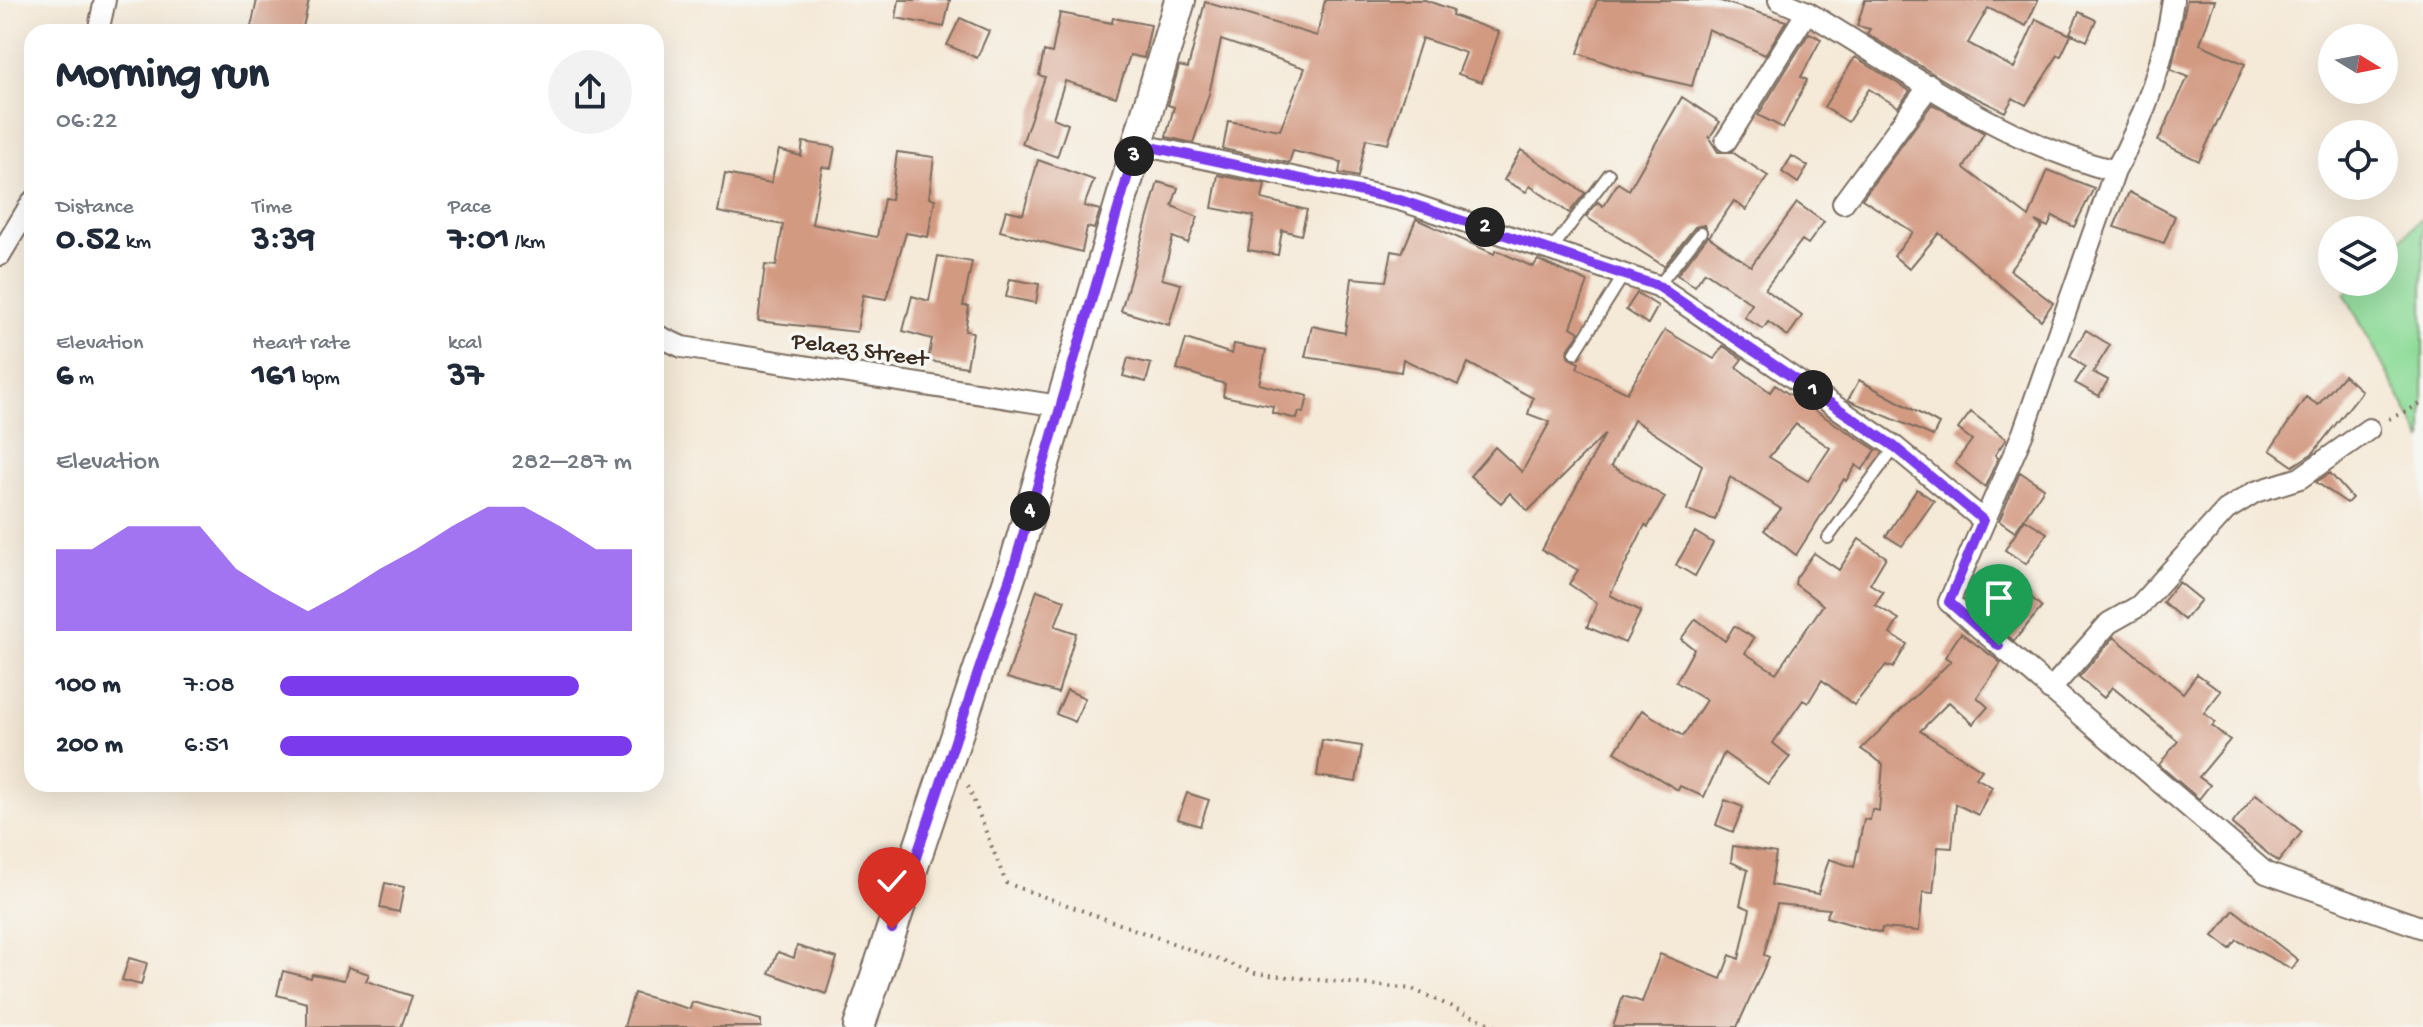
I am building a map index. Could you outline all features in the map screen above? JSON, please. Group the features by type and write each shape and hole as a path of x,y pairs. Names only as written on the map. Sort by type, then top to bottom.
{"street":[{"path":"100,24 105,0"},
{"path":"859,1027 1016,559 1180,0"},
{"path":"1779,0 1807,12 2022,139 2065,159 2115,171"},
{"path":"2173,0 2169,31 2133,140 2115,171 2023,433 1949,602 2266,873 2423,928"},
{"path":"1726,141 1807,12"},
{"path":"1843,203 1930,85"},
{"path":"1137,144 1400,200 1625,272 1658,286 1895,447 1983,520"},
{"path":"0,255 24,215"},
{"name":"Pelaez Street","path":"664,339 682,347 1059,406"},
{"path":"2050,690 2109,623 2139,606 2226,510 2255,492 2300,478 2369,429"}],"lane":[{"path":"1552,249 1609,174"},
{"path":"1658,286 1701,232"},
{"path":"1575,353 1625,272"},
{"path":"1828,538 1895,447"}],"path":[{"path":"2369,429 2423,403"},
{"path":"953,747 1006,883 1258,974 1412,989 1497,1027"}],"green space":[{"path":"2423,217 2423,441 2346,296 2398,296 2398,242"}],"building":[{"path":"257,0 309,0 304,24 252,24"},
{"path":"899,0 950,0 944,27 896,18"},
{"path":"1325,0 1425,0 1453,10 1452,15 1499,32 1482,82 1458,74 1466,53 1422,38 1388,144 1366,139 1358,177 1339,173 1341,162 1293,151 1289,163 1223,149 1228,121 1280,130 1305,68 1221,40 1209,94 1193,143 1166,137 1174,107 1168,105 1179,66 1188,68 1205,2 1317,36"},
{"path":"1597,0 1717,0 1786,21 1765,55 1708,29 1692,86 1631,72 1578,53"},
{"path":"1865,0 2038,0 2026,26 1988,8 1968,43 2014,68 2036,19 2071,35 2061,56 2058,55 2026,105 2013,98 2005,112 1962,91 1867,34 1870,29 1857,26"},
{"path":"2187,0 2215,0 2200,44 2245,64 2199,161 2158,141 2188,77 2171,70"},
{"path":"2079,12 2096,20 2087,41 2070,33"},
{"path":"1060,13 1112,23 1113,18 1151,25 1144,58 1130,55 1116,97 1065,81 1053,118 1068,124 1057,157 1022,144 1045,77 1039,75 1044,51 1052,53"},
{"path":"960,18 989,31 977,58 947,45"},
{"path":"1809,33 1821,39 1801,77 1807,80 1783,128 1758,115"},
{"path":"1855,57 1910,91 1898,107 1869,89 1848,122 1824,107"},
{"path":"1682,97 1720,122 1709,138 1718,152 1732,152 1768,176 1746,210 1734,201 1709,237 1751,266 1797,203 1824,222 1808,244 1802,240 1765,289 1802,316 1788,336 1768,322 1763,329 1744,317 1752,304 1705,272 1695,286 1677,275 1708,236 1705,225 1695,227 1664,266 1586,217 1598,202 1603,206 1618,183 1629,190"},
{"path":"1932,104 1984,133 1964,168 2029,217 2048,170 2094,188 2074,227 2053,216 2048,227 2035,221 2042,227 2010,270 2053,303 2041,320 1939,233 1909,269 1894,256 1913,232 1862,199"},
{"path":"803,142 835,147 831,168 822,167 812,224 877,237 884,199 891,200 897,152 934,157 929,198 935,199 928,237 906,233 886,299 863,295 857,332 758,321 765,265 776,266 783,225 718,212 725,174 771,183 779,150 801,156"},
{"path":"1521,150 1585,193 1569,213 1530,186 1526,192 1504,180"},
{"path":"1792,156 1808,166 1798,183 1782,172"},
{"path":"1038,160 1094,180 1084,206 1100,210 1094,229 1087,227 1082,252 1000,231 1006,210 1023,214"},
{"path":"1218,175 1265,184 1262,199 1307,210 1301,235 1282,230 1278,255 1248,250 1254,216 1212,208"},
{"path":"1158,182 1178,188 1172,206 1198,217 1188,243 1173,237 1162,279 1181,284 1169,325 1121,311"},
{"path":"2129,192 2175,216 2164,243 2114,227"},
{"path":"1416,219 1494,254 1496,250 1533,267 1538,260 1588,282 1571,327 1579,332 1567,352 1569,358 1579,363 1577,368 1627,393 1665,330 1714,359 1723,346 1742,359 1736,367 1770,392 1775,385 1876,450 1862,470 1856,465 1846,481 1844,479 1796,555 1764,530 1781,509 1730,477 1715,520 1687,510 1702,465 1634,420 1611,466 1665,497 1648,527 1645,525 1610,595 1641,611 1625,643 1587,627 1597,603 1569,584 1578,570 1542,550 1605,434 1528,511 1510,493 1501,503 1470,476 1495,447 1522,472 1550,422 1528,414 1533,398 1468,363 1458,385 1403,359 1401,372 1305,357 1312,326 1345,333 1352,278 1386,281 1392,251 1402,253","holes":["1796,424 1830,448 1808,481 1769,457"]},
{"path":"938,256 972,262 963,306 969,306 965,331 973,332 967,367 928,361 932,339 903,331 912,296 929,301"},
{"path":"1010,279 1039,284 1036,303 1006,297"},
{"path":"1637,293 1658,306 1648,324 1626,310"},
{"path":"2086,330 2110,345 2093,372 2108,380 2099,396 2075,383 2085,367 2070,356"},
{"path":"1186,339 1232,354 1234,344 1266,350 1259,384 1308,396 1304,413 1299,412 1297,419 1272,413 1273,406 1223,396 1225,384 1177,369"},
{"path":"1128,358 1151,364 1146,382 1123,376"},
{"path":"2344,375 2362,391 2313,453 2293,466 2270,450 2306,397 2318,405"},
{"path":"1859,380 1939,424 1933,436 1848,400"},
{"path":"1971,412 2006,439 1995,455 1998,458 1985,487 1955,463 1972,440 1958,429"},
{"path":"2020,472 2044,488 2015,532 1999,521"},
{"path":"2330,473 2352,498 2347,503 2316,482"},
{"path":"1917,489 1934,501 1902,546 1886,536"},
{"path":"2025,519 2047,533 2026,564 2005,550"},
{"path":"1695,532 1713,543 1695,576 1676,565"},
{"path":"1859,539 1886,557 1870,584 1883,592 1875,605 1899,619 1890,634 1907,644 1893,668 1886,665 1854,705 1822,680 1808,703 1803,700 1773,743 1790,757 1768,784 1724,753 1704,797 1680,786 1678,790 1615,752 1642,710 1683,736 1706,700 1676,682 1694,649 1681,639 1696,619 1725,641 1734,626 1754,638 1745,653 1776,673 1823,605 1795,584 1796,578 1814,553 1839,570"},
{"path":"2179,582 2201,600 2184,620 2163,602"},
{"path":"2017,585 2042,607 2014,641 1989,619"},
{"path":"1037,590 1065,600 1055,626 1076,633 1058,693 1007,678"},
{"path":"1961,633 2001,663 1977,697 1988,707 1973,724 1949,702 1920,731 1982,770 1976,778 1992,787 1978,815 1956,804 1952,848 1938,847 1933,893 1923,892 1919,931 1882,928 1881,933 1826,917 1830,909 1777,904 1764,955 1769,957 1737,1027 1613,1027 1623,996 1642,1002 1660,954 1721,979 1730,955 1739,959 1750,909 1740,905 1748,870 1731,862 1733,846 1776,853 1771,885 1818,894 1829,859 1854,867 1864,819 1870,820 1872,809 1879,811 1883,764 1861,749 1951,661 1945,657"},
{"path":"2114,637 2183,693 2197,674 2221,691 2204,713 2215,722 2212,726 2230,740 2199,777 2210,785 2199,799 2159,765 2178,741 2112,687 2104,698 2079,677"},
{"path":"1067,690 1085,698 1075,722 1056,714"},
{"path":"1322,740 1362,746 1356,782 1317,776"},
{"path":"1187,793 1209,800 1200,826 1178,819"},
{"path":"2256,794 2302,832 2278,862 2232,824"},
{"path":"1725,800 1743,807 1733,832 1716,825"},
{"path":"385,883 404,887 399,912 380,908"},
{"path":"2234,910 2298,960 2292,969 2237,940 2230,949 2213,936"},
{"path":"797,946 837,958 826,994 769,973 778,952 794,958"},
{"path":"129,958 147,963 141,985 122,980"},
{"path":"348,967 369,974 366,981 412,996 401,1027 307,1027 307,1003 277,995 283,971 311,978 312,974 344,980"},
{"path":"634,993 690,1009 692,1002 761,1020 761,1027 624,1027"}],"route":[{"path":"892,929 1016,559 1137,144 1400,200 1625,272 1658,286 1895,447 1983,520 1949,602 1999,646"}]}
